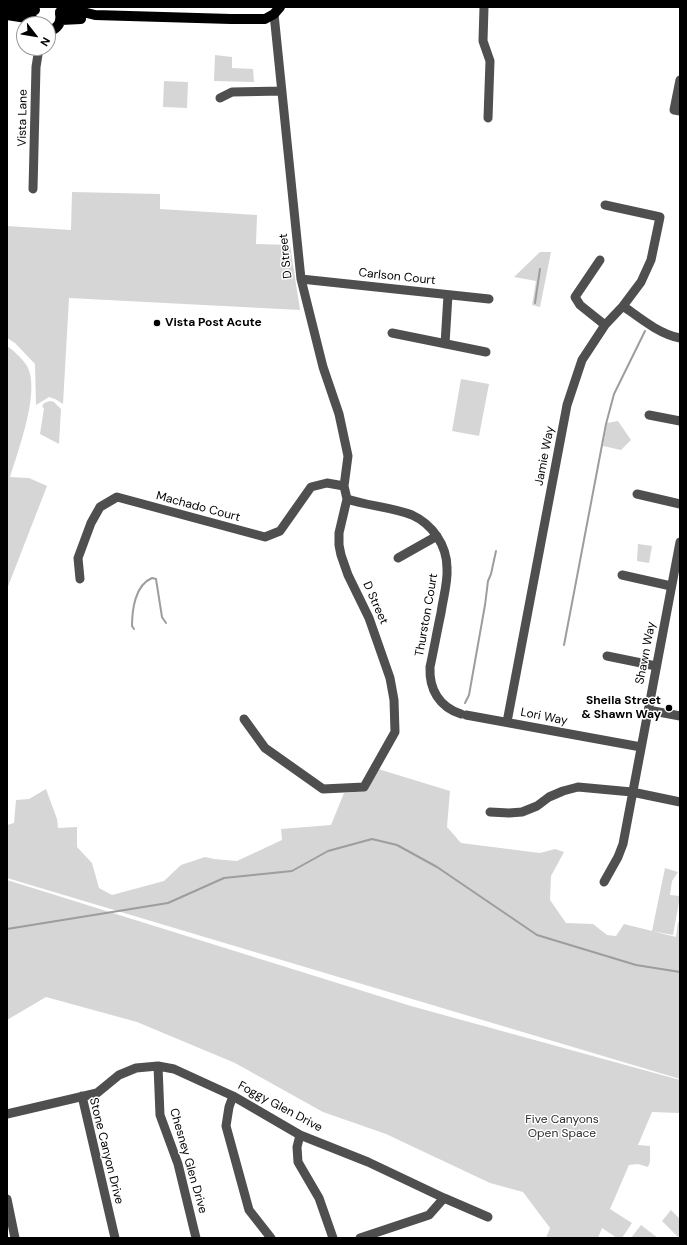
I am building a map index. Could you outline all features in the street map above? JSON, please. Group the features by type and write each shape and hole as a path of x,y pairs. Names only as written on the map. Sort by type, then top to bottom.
{"main road":[{"path":"7,8 35,15"},
{"path":"56,28 59,13 87,18 95,15 265,19 277,10"},
{"path":"7,14 35,15"}],"street":[{"path":"484,7 483,42 490,61 488,118"},
{"name":"D Street","path":"244,719 265,748 323,789 364,787 395,732 394,700 390,678 369,618 348,575 341,555 338,533 347,499 344,486 348,456 339,414 323,367 301,279 282,91 277,10"},
{"name":"Vista Lane","path":"33,189 36,67 38,56"},
{"path":"680,80 674,110 680,111"},
{"path":"220,98 232,92 282,91"},
{"name":"Jamie Way","path":"507,722 567,404 582,360 605,325 624,306 640,282 651,260 660,217 605,205"},
{"path":"600,260 575,297 580,305 605,325"},
{"name":"Carlson Court","path":"301,279 489,299"},
{"path":"445,344 448,295"},
{"path":"624,306 653,327 680,338"},
{"path":"392,333 486,352"},
{"path":"649,415 680,421"},
{"name":"Machado Court","path":"80,579 78,558 90,523 100,507 117,497 265,537 280,531 311,487 328,483 344,486"},
{"path":"637,494 680,504"},
{"name":"Thurston Court","path":"347,499 411,515 422,521 437,536 445,550 448,567 430,667 430,677 432,687 442,704 449,709 464,715"},
{"path":"398,558 437,536"},
{"name":"Shawn Way","path":"604,882 618,857 623,844 680,542"},
{"path":"622,575 671,586"},
{"path":"607,656 656,666"},
{"path":"648,710 680,716"},
{"name":"Lori Way","path":"464,715 641,747"},
{"path":"490,812 522,812 537,806 549,797 578,787 632,792 680,802"},
{"name":"Foggy Glen Drive","path":"82,1096 97,1093 119,1075 136,1068 158,1066 174,1069 233,1096 300,1135 368,1162 488,1217"},
{"name":"Chesney Glen Drive","path":"158,1066 160,1115 178,1164 196,1238"},
{"name":"Stone Canyon Drive","path":"7,1114 82,1096 115,1238"},
{"path":"233,1096 229,1107 226,1126 249,1210 271,1238"},
{"path":"300,1135 296,1147 298,1162 319,1198 333,1238"},
{"path":"360,1238 429,1215 444,1198"},
{"path":"7,1199 15,1238"}],"green space":[{"path":"215,55 232,57 232,68 253,69 254,82 214,81"},
{"path":"164,81 188,82 187,108 163,107"},
{"path":"72,192 160,194 160,209 257,215 256,244 290,245 300,310 69,298 63,404 49,397 36,405 35,364 15,343 7,338 7,226 71,230"},
{"path":"540,252 551,252 540,307 532,305 536,281 514,277"},
{"path":"7,346 23,360 31,377 30,405 27,421 10,477 29,478 47,486 7,589"},
{"path":"461,379 489,384 479,436 452,431"},
{"path":"50,401 54,402 61,409 59,444 40,434 44,408 42,407 44,403"},
{"path":"618,421 631,440 621,450 603,446 607,423"},
{"path":"638,544 652,546 649,563 637,561"},
{"path":"378,769 450,791 447,827 461,843 540,853 555,849 564,852 551,876 550,900 566,923 593,924 607,935 616,936 624,924 676,937 678,922 680,923 680,1079 7,878 7,825 14,823 16,800 29,799 46,789 57,819 58,828 77,827 77,847 92,863 99,888 112,895 164,881 181,865 205,857 237,861 282,840 281,829 331,825 344,793 365,791"},
{"path":"665,868 678,872 672,881 670,895 680,896 673,935 652,931"},
{"name":"Five Canyons Open Space","path":"7,880 411,1006 680,1080 680,1113 652,1112 638,1145 650,1146 650,1162 648,1167 638,1164 629,1165 610,1209 632,1223 622,1238 617,1238 602,1228 598,1238 546,1238 550,1228 523,1192 490,1183 386,1134 323,1112 235,1063 137,1022 46,997 7,1020"},
{"path":"671,1210 680,1219 680,1235 678,1237 662,1221"},
{"path":"641,1225 658,1238 631,1238"}],"waterway":[{"path":"535,303 540,269"},
{"path":"564,645 606,424 614,394 645,331"},
{"path":"465,703 469,695 488,581 496,551"},
{"path":"134,629 132,626 132,620 138,592 146,581 152,578 156,579 162,617 166,623"},
{"path":"7,929 168,903 224,878 292,871 328,851 372,839 397,845 437,867 537,935 636,965 680,972"}],"place":[{"name":"Vista Post Acute","path":"157,323"},
{"name":"Sheila Street & Shawn Way","path":"669,708"}]}
